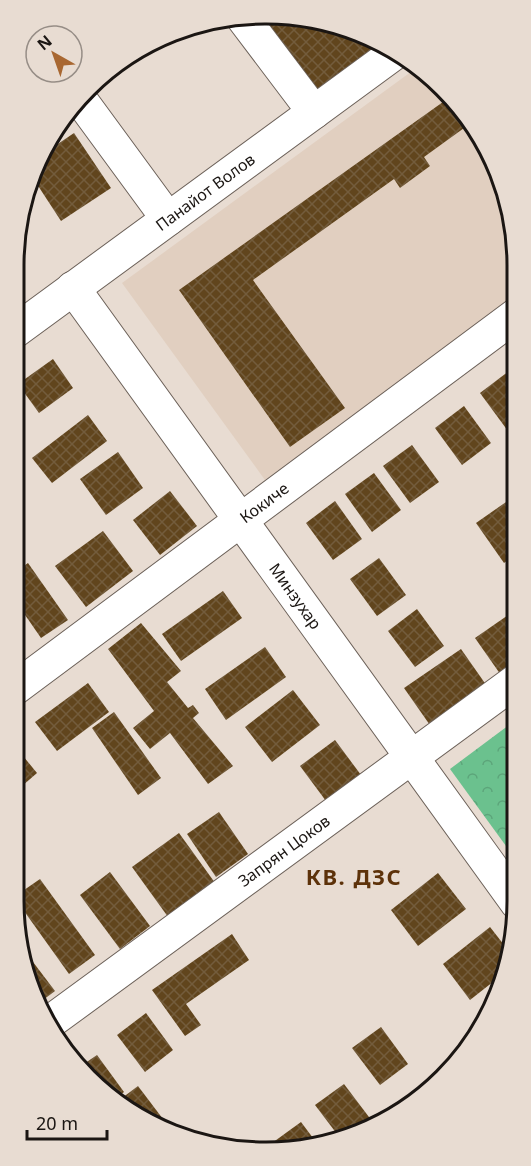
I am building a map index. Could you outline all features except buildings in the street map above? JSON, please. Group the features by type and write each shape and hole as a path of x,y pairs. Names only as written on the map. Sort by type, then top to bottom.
{"street":[{"path":"248,25 314,112"},
{"name":"Панайот Волов","path":"24,325 388,58"},
{"path":"85,105 168,219"},
{"name":"Минзухар","path":"73,288 507,889"},
{"name":"Кокиче","path":"24,682 507,322"},
{"name":"Запрян Цоков","path":"55,1019 507,687"}],"shaded area":[{"path":"410,72 447,106 475,145 489,173 499,203 505,234 507,304 265,480 122,283"}],"green space":[{"path":"507,726 507,847 450,769"}],"district":[{"name":"КВ. ДЗС","path":"354,877"}]}
